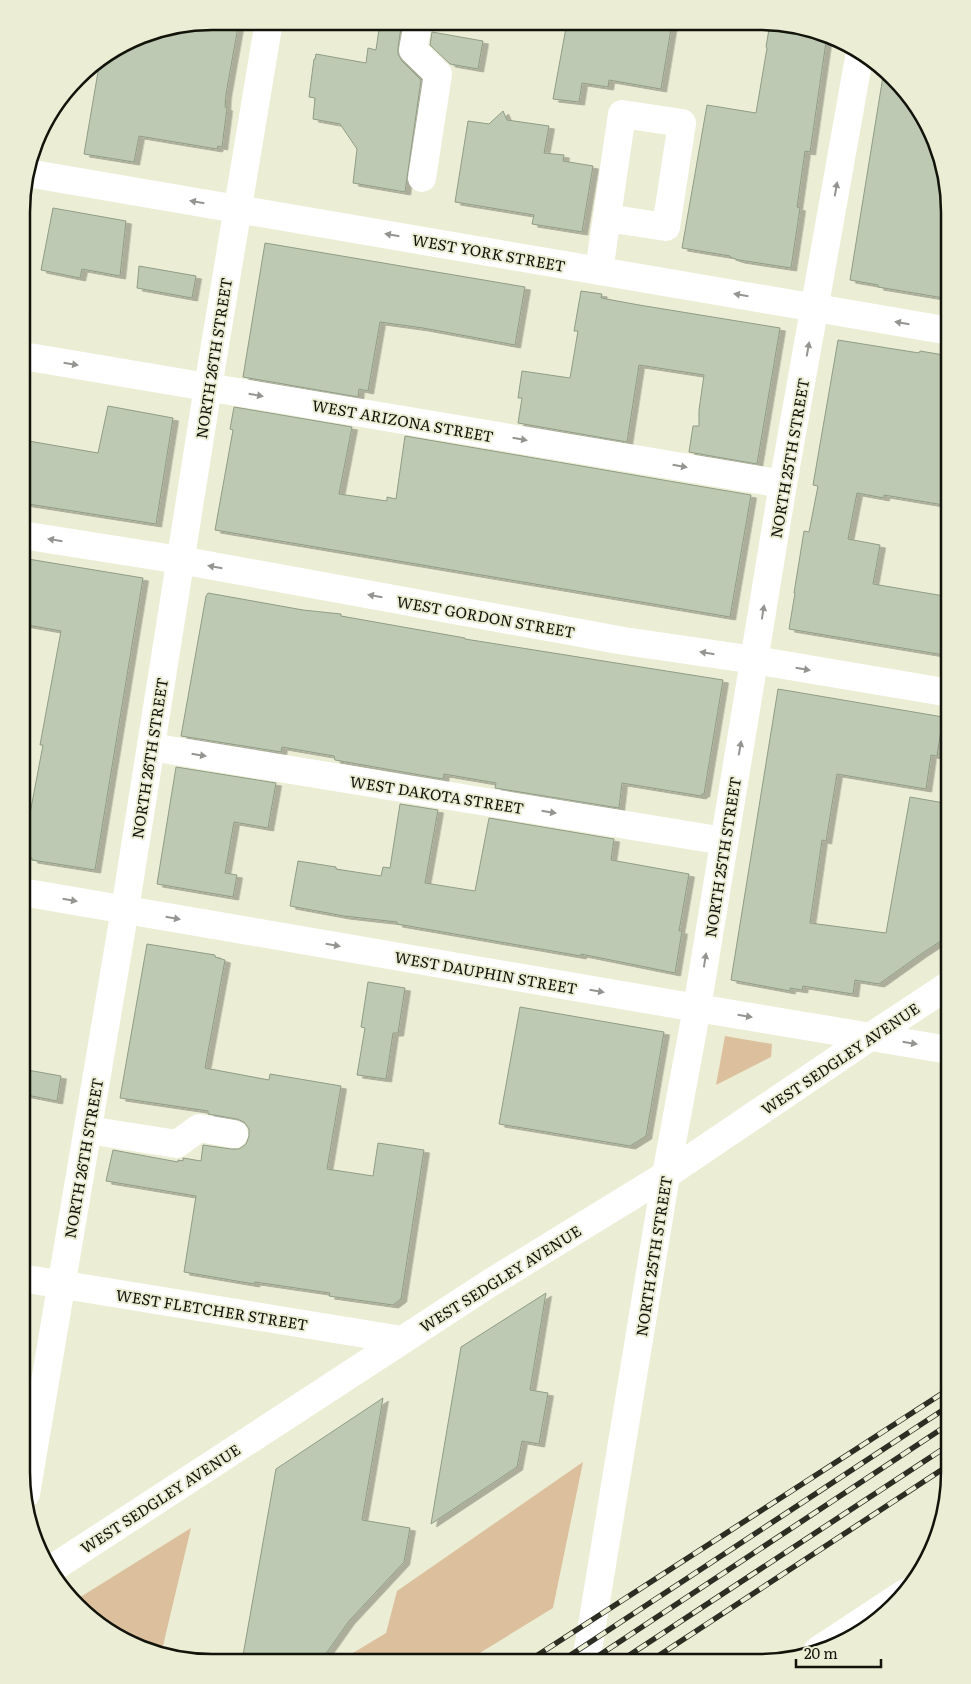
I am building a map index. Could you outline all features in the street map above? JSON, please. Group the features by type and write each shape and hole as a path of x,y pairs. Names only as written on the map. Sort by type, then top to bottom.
{"street":[{"name":"NORTH 26TH STREET","path":"30,1470 125,909 208,386 267,30"},
{"path":"417,30 413,50 438,74 422,178"},
{"name":"NORTH 25TH STREET","path":"587,1654 666,1175 697,1008 756,660 783,484 816,308 859,60"},
{"name":"WEST YORK STREET","path":"34,174 941,329"},
{"path":"599,271 607,218"},
{"name":"WEST ARIZONA STREET","path":"30,357 783,484"},
{"name":"WEST GORDON STREET","path":"30,536 180,560 624,641 756,660 941,691"},
{"name":"WEST DAKOTA STREET","path":"151,747 724,841"},
{"name":"WEST DAUPHIN STREET","path":"30,893 941,1049"},
{"name":"WEST SEDGLEY AVENUE","path":"56,1566 490,1283 666,1175 941,991"},
{"path":"88,1130 177,1144 199,1128 234,1134"},
{"name":"WEST FLETCHER STREET","path":"30,1279 402,1340"},
{"path":"848,1631 860,1623"}],"shaded area":[{"path":"725,1036 772,1044 771,1057 716,1085"},
{"path":"583,1462 553,1608 478,1654 351,1654 386,1633 397,1591"},
{"path":"191,1528 163,1647 121,1630 92,1609 80,1597"}],"building":[{"path":"200,30 237,30 226,94 225,107 227,108 222,147 218,146 217,149 139,136 134,162 84,154 98,70 121,54 165,36"},
{"path":"379,30 401,30 398,54 402,61 421,80 405,192 353,183 357,149 340,124 313,119 315,98 309,97 316,54 366,63 368,48 376,50"},
{"path":"566,30 671,30 661,89 609,80 608,87 582,83 579,102 553,99"},
{"path":"769,30 806,36 826,43 810,152 805,151 797,207 800,208 791,268 739,260 730,256 682,248 707,105 756,113"},
{"path":"432,32 483,41 478,69 450,64 430,45"},
{"path":"883,78 896,92 917,121 935,165 941,200 941,298 878,287 878,285 850,280"},
{"path":"503,111 507,120 549,126 544,153 564,155 563,161 593,166 582,232 532,224 534,215 455,202 468,121 489,124"},
{"path":"53,208 126,221 120,276 82,269 80,278 41,270"},
{"path":"265,243 525,287 515,345 380,322 368,391 359,389 358,397 243,377"},
{"path":"139,266 196,276 192,298 137,288"},
{"path":"581,291 602,294 601,298 780,328 757,464 689,452 693,426 699,426 699,410 704,375 639,365 627,442 518,423 522,398 518,398 522,371 570,378 578,331 574,331"},
{"path":"838,340 919,353 920,351 941,354 941,504 884,495 884,498 857,493 848,539 880,545 873,584 941,595 941,654 789,629 804,531 809,532 818,486 813,485"},
{"path":"108,406 173,418 156,524 30,504 30,441 98,453"},
{"path":"234,407 352,427 339,494 387,501 387,497 396,499 405,436 751,495 730,617 215,530 233,430 230,429"},
{"path":"30,559 143,578 95,870 32,860 30,858 30,813 43,745 40,745 61,631 30,625"},
{"path":"208,593 303,610 341,614 341,616 465,639 723,680 704,794 701,796 622,783 619,808 495,788 496,783 444,774 443,779 335,760 334,756 282,747 281,752 181,736"},
{"path":"778,689 941,717 937,756 931,755 926,789 837,774 826,841 822,840 810,923 886,933 910,797 941,802 941,941 879,984 855,980 853,994 803,986 802,990 790,988 790,991 731,980"},
{"path":"176,767 276,783 268,828 234,822 225,873 237,875 233,897 157,884"},
{"path":"400,804 438,810 425,883 475,891 489,818 614,839 611,860 689,874 679,931 682,931 675,973 581,954 581,956 397,924 397,922 344,916 290,906 298,861 381,876 383,867 390,868"},
{"path":"147,944 215,955 215,957 225,960 205,1068 269,1080 270,1074 341,1086 327,1169 373,1176 378,1143 424,1150 401,1299 393,1305 329,1296 330,1293 255,1282 254,1284 184,1272 196,1196 106,1181 113,1150 178,1162 178,1160 183,1161 183,1158 201,1161 203,1145 239,1149 246,1144 249,1136 249,1129 244,1122 237,1119 208,1114 208,1111 120,1098"},
{"path":"368,982 405,988 398,1033 393,1033 386,1079 357,1075 365,1028 361,1027"},
{"path":"520,1007 664,1032 646,1136 630,1146 499,1124"},
{"path":"30,1070 61,1076 57,1101 30,1096"},
{"path":"546,1293 530,1390 548,1393 539,1444 522,1441 517,1467 431,1524 461,1347"},
{"path":"383,1398 362,1520 410,1528 404,1562 349,1621 326,1654 243,1654 276,1469"}],"railway":[{"path":"539,1654 941,1394"},
{"path":"572,1654 941,1411"},
{"path":"601,1654 941,1429"},
{"path":"631,1654 941,1450"},
{"path":"661,1654 941,1470"}]}
